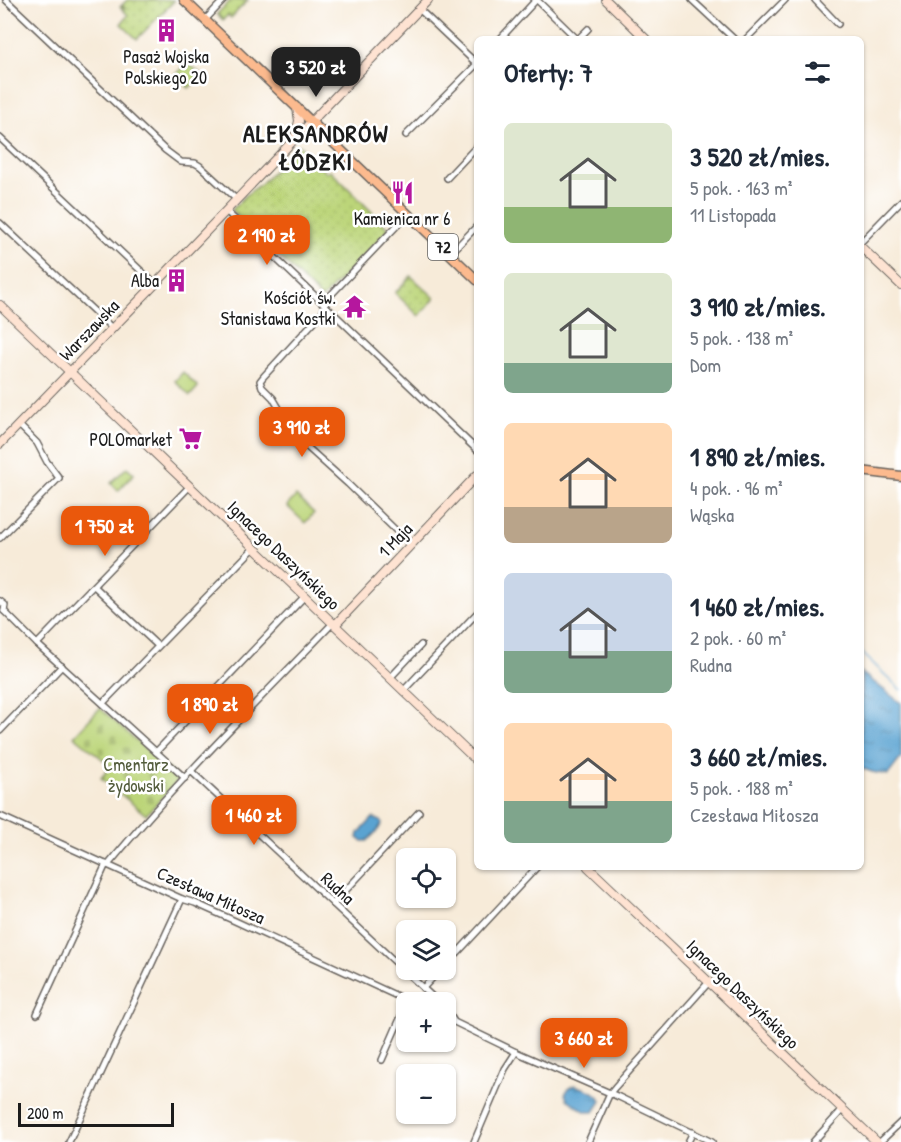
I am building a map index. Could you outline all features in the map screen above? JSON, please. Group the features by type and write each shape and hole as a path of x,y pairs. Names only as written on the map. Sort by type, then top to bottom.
{"main road":[{"name":"72","path":"184,0 474,277"},
{"path":"864,471 901,476"}],"street":[{"path":"6,0 165,150 181,162 195,163 200,166 237,200"},
{"path":"205,20 224,0"},
{"name":"Warszawska","path":"0,444 428,0"},
{"path":"503,36 537,0 574,36"},
{"path":"606,0 643,36"},
{"path":"692,0 731,36"},
{"path":"750,36 784,0"},
{"path":"815,0 838,24"},
{"path":"419,9 474,61"},
{"path":"580,36 588,29"},
{"path":"406,135 474,67"},
{"path":"295,139 299,121 297,108"},
{"path":"0,138 155,284"},
{"path":"447,178 474,149"},
{"path":"864,239 901,201"},
{"path":"226,211 474,447"},
{"path":"408,214 330,296 323,312 260,381 297,437 411,545"},
{"path":"0,223 112,328"},
{"path":"450,254 474,229"},
{"path":"864,250 901,285"},
{"name":"Ignacego Daszyńskiego","path":"0,305 474,758"},
{"path":"0,538 59,478 37,443 19,425"},
{"name":"1 Maja","path":"334,624 474,478"},
{"path":"37,644 190,486"},
{"path":"103,703 254,548"},
{"path":"94,586 158,646"},
{"path":"156,752 304,596"},
{"path":"0,601 5,605 2,613 185,778"},
{"path":"403,691 474,616"},
{"path":"37,1014 107,865 191,771 334,624"},
{"path":"390,678 421,645"},
{"path":"0,731 62,666"},
{"name":"Rudna","path":"191,771 427,992"},
{"path":"333,904 419,812"},
{"name":"Czesława Miłosza","path":"0,816 182,899 236,921 396,997"},
{"path":"456,954 534,870"},
{"name":"Ignacego Daszyńskiego","path":"591,870 879,1142"},
{"path":"69,1142 182,899"},
{"path":"423,988 431,980"},
{"path":"588,1142 610,1093 709,982"},
{"path":"456,1023 712,1142"},
{"path":"382,1060 396,1029"},
{"path":"474,1142 505,1069 516,1052"},
{"path":"813,1142 843,1109"},
{"path":"879,1142 901,1122"},
{"path":"688,1142 693,1132"}],"green space":[{"path":"127,0 174,1 137,39 121,24 128,15 120,7 125,9 122,5"},
{"path":"231,0 248,0 231,18 228,15 223,20 217,14"},
{"path":"188,63 202,75 189,88 175,75"},
{"path":"299,145 327,173 330,170 389,229 322,299 232,210"},
{"path":"411,276 435,298 419,316 395,293"},
{"path":"183,372 198,387 190,396 175,381"},
{"path":"127,467 134,474 118,491 111,483"},
{"path":"296,496 314,513 305,523 287,506"},
{"name":"Cmentarz żydowski","path":"100,708 179,779 146,815 101,778 111,766 74,736"}],"water":[{"path":"864,674 901,703 901,758 888,775 864,769"},
{"path":"373,818 382,823 367,841 362,841 358,838 359,833"},
{"path":"575,1085 600,1098 601,1101 594,1112 586,1112 567,1099 565,1094"}],"waterway":[{"path":"864,655 901,690"}],"place":[{"name":"Pasaż Wojska Polskiego 20","path":"166,30"},
{"name":"Kamienica nr 6","path":"402,192"},
{"name":"Alba","path":"177,280"},
{"name":"Kościół św. Stanisława Kostki","path":"354,307"},
{"name":"POLOmarket","path":"190,439"}],"district":[{"name":"ALEKSANDRÓW ŁÓDZKI","path":"316,147"}]}
